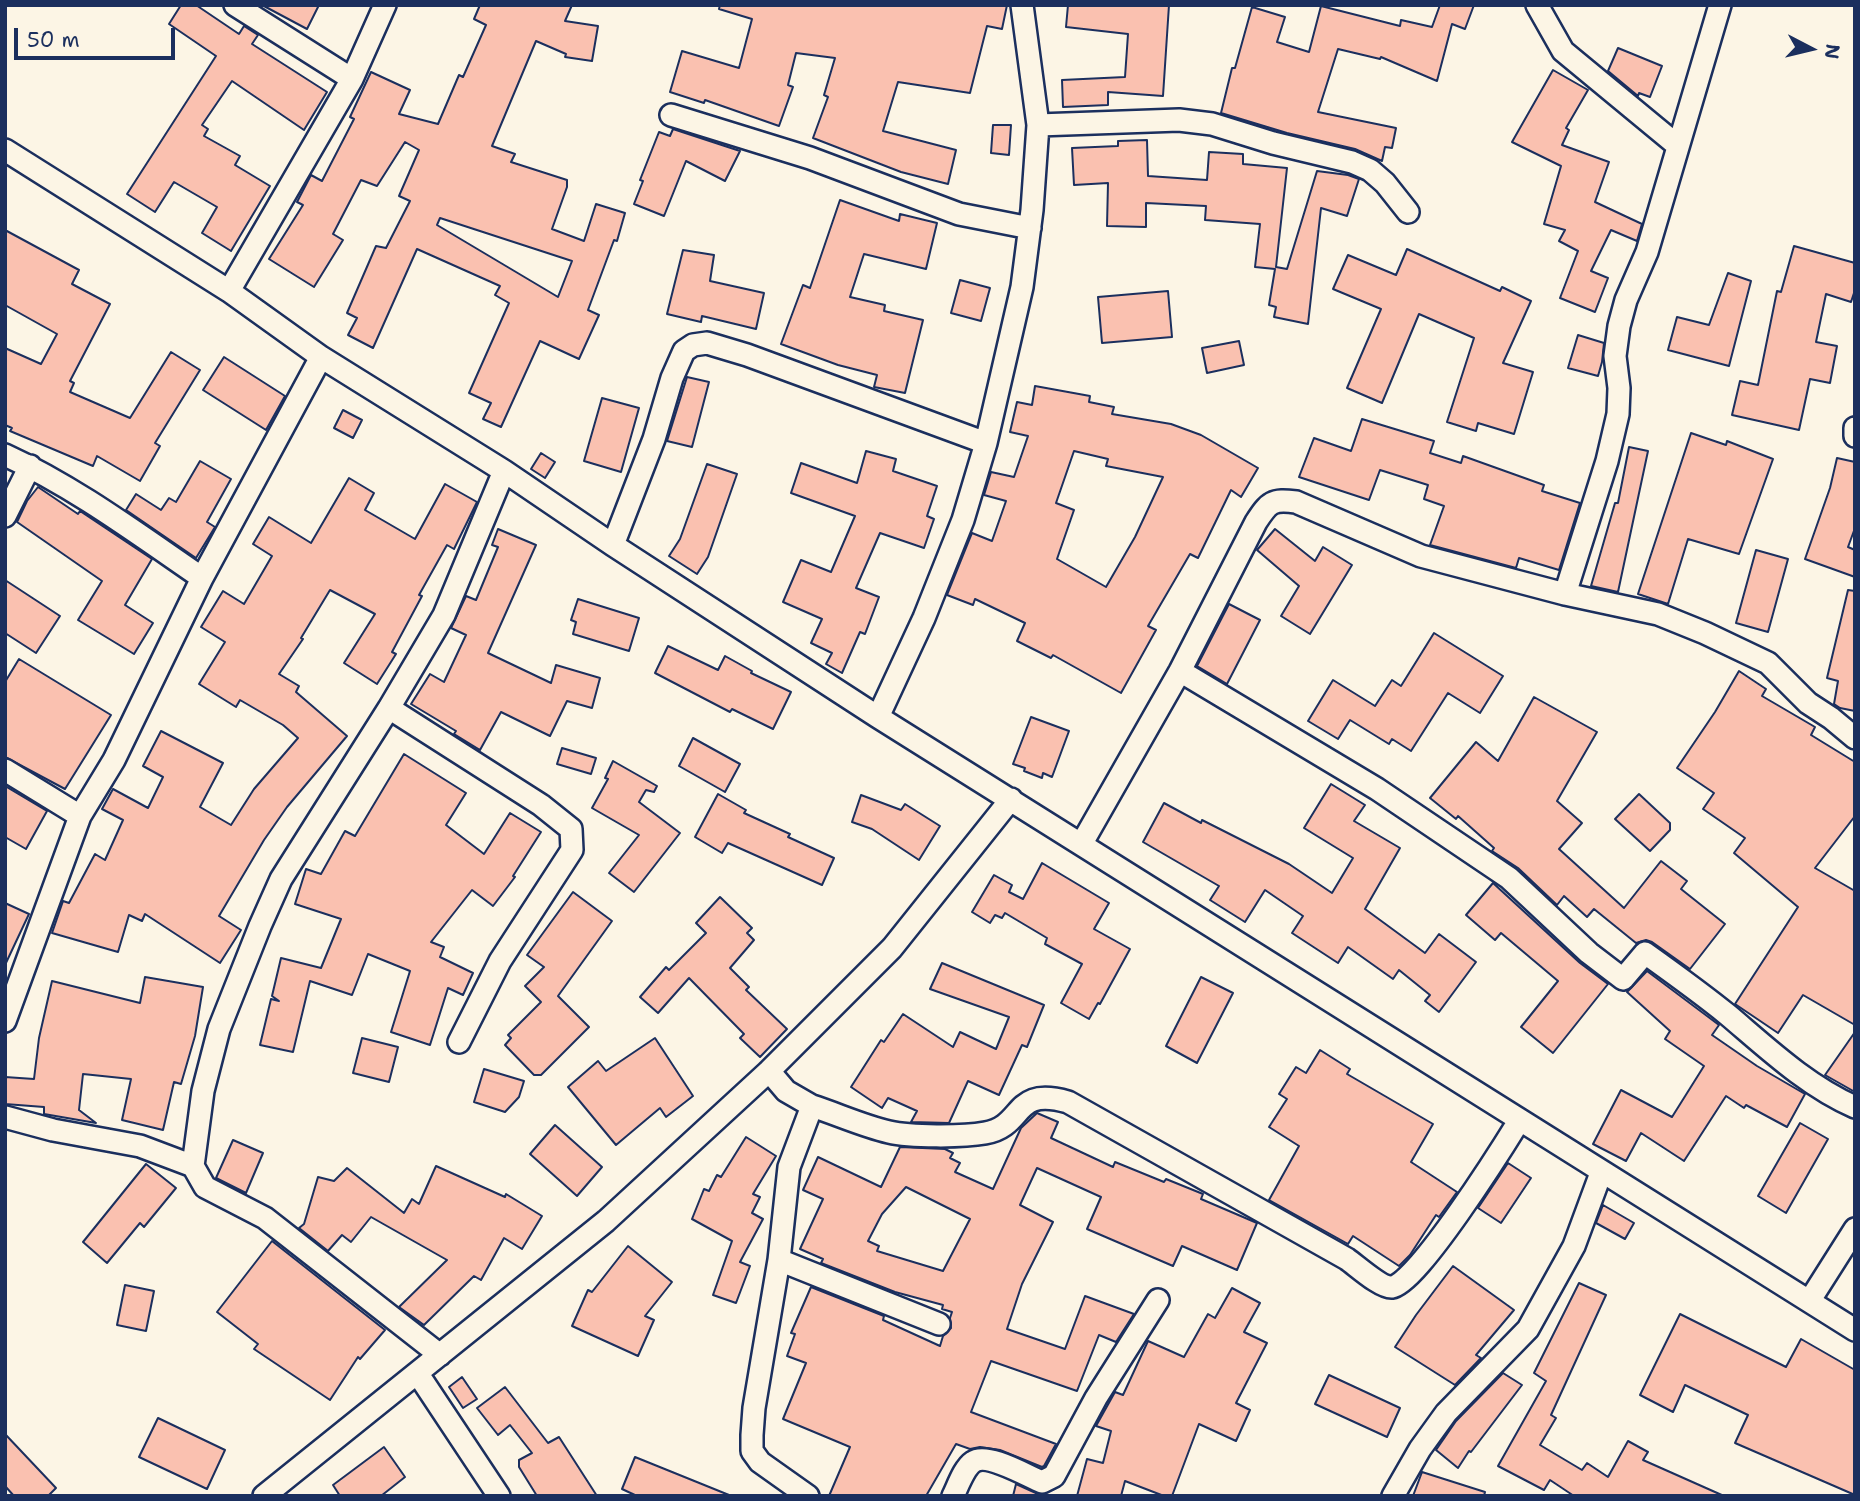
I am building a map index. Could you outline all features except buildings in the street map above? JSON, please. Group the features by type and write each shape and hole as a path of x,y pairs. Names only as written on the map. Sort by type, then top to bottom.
{"street":[{"path":"235,5 352,79"},
{"path":"229,291 352,79 385,5"},
{"path":"878,717 924,618 963,520 986,443 1022,288 1030,228 1038,125 1022,5"},
{"path":"1537,5 1563,51 1678,146"},
{"path":"1565,594 1607,461 1618,414 1619,388 1615,356 1619,326 1626,300 1647,252 1720,5"},
{"path":"671,115 810,158 960,214 1030,228"},
{"path":"1038,125 1179,120 1212,124 1273,143 1352,162 1370,170 1385,183 1408,212"},
{"path":"5,150 229,291 321,357 504,471 878,717 1855,1330"},
{"path":"613,545 654,439 672,378 684,351 693,345 707,343 747,355 986,443"},
{"path":"5,1021 80,816 114,760 202,578 321,357"},
{"path":"1855,428 1855,436"},
{"path":"5,454 30,466 109,515 202,578"},
{"path":"5,516 30,466"},
{"path":"440,1355 265,1218 205,1187 193,1166 203,1091 219,1029 281,879 444,615 504,471"},
{"path":"1082,843 1180,671 1256,522 1266,506 1278,500 1296,502 1421,555 1565,594 1658,614 1768,663 1808,703 1855,738"},
{"path":"1180,671 1377,789 1509,878 1589,953 1623,979 1646,953 1817,1086 1855,1107"},
{"path":"388,708 541,805 571,829 572,850 500,961 459,1042"},
{"path":"5,771 80,816"},
{"path":"264,1496 606,1221 769,1071 892,948 1011,799"},
{"path":"769,1071 786,1091 812,1106 890,1132 935,1135 986,1133 1005,1126 1028,1100 1039,1097 1068,1101 1324,1246 1384,1286 1392,1287 1406,1279 1438,1242 1519,1121"},
{"path":"808,1496 760,1462 752,1451 754,1409 779,1260 789,1167 812,1106"},
{"path":"5,1117 53,1130 140,1146 193,1166"},
{"path":"1393,1496 1420,1449 1446,1413 1528,1329 1573,1246 1601,1173"},
{"path":"1810,1300 1855,1229"},
{"path":"779,1260 939,1324"},
{"path":"953,1496 971,1463 979,1459 1000,1463 1042,1482 1054,1476 1096,1398 1158,1300"},
{"path":"418,1374 499,1496"}]}
